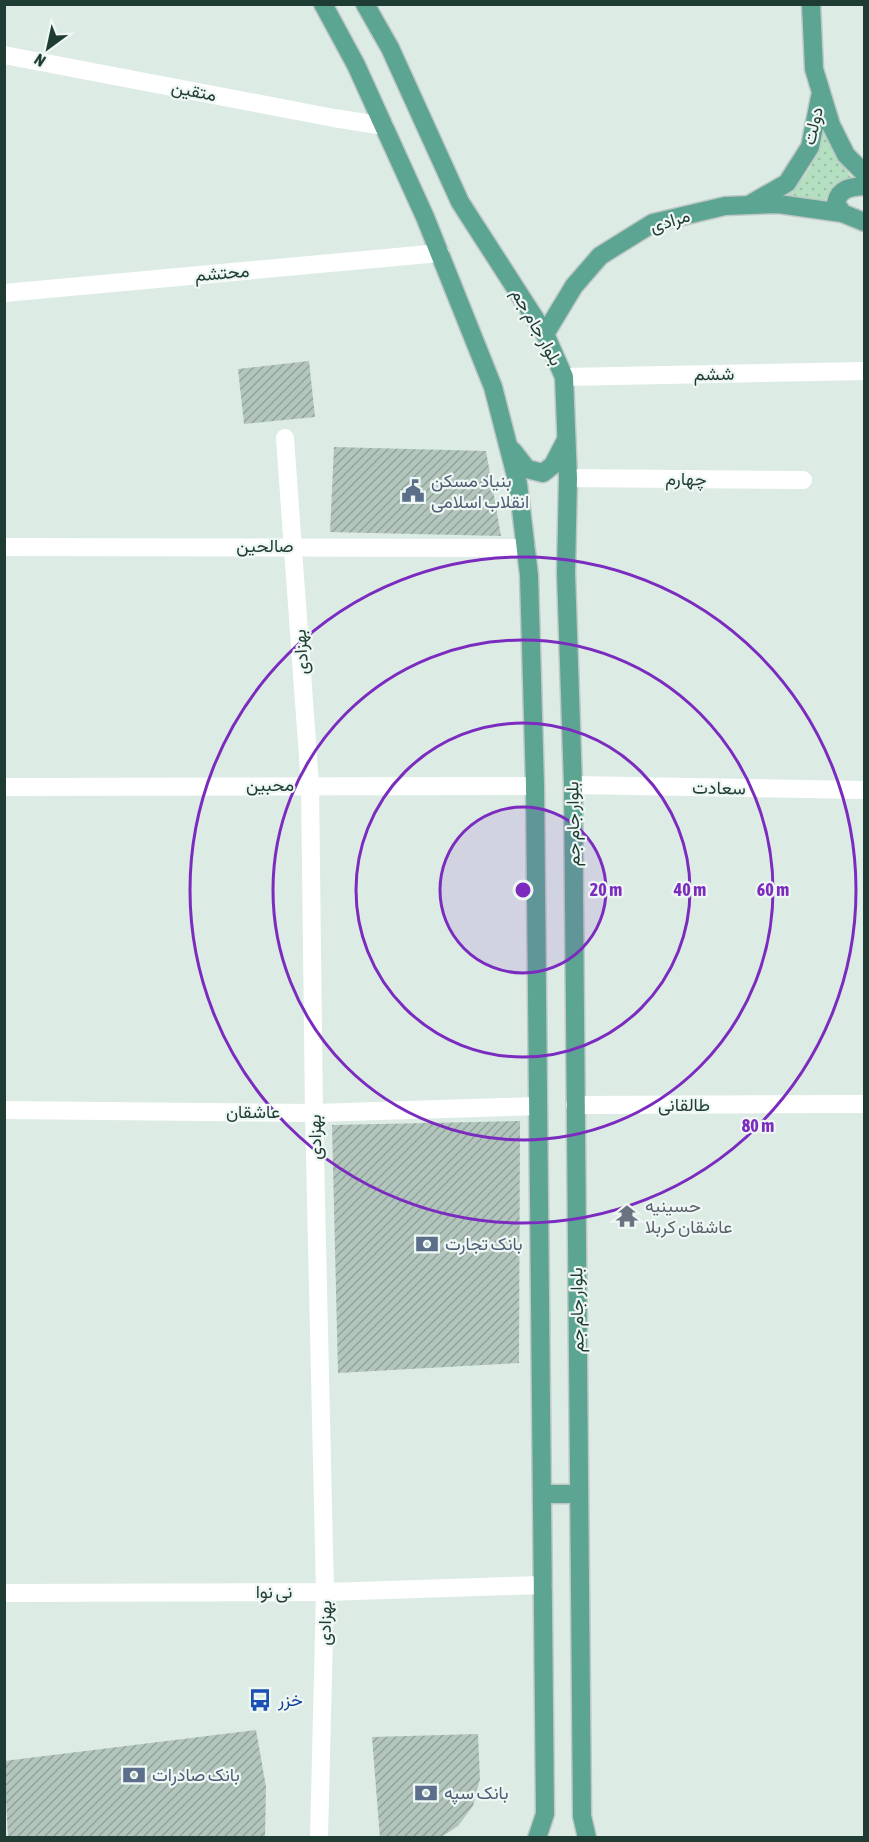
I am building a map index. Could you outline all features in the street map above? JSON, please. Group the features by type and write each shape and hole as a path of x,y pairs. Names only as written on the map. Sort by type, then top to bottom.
{"main road":[{"name":"بلوار جام جم","path":"323,4 356,65 425,217 493,387 518,484 526,548 529,575 535,786 545,1814 537,1838"},
{"name":"بلوار جام جم","path":"365,4 390,48 459,202 545,334 564,377 568,478 566,573 573,785 582,1816 587,1838"},
{"name":"دولت","path":"811,4 814,69 831,125 846,155 864,173"},
{"name":"دولت","path":"748,205 787,183 810,147 821,91"},
{"path":"842,213 836,203 838,195 846,188 864,186"},
{"name":"مرادی","path":"545,334 574,286 600,256 653,223 725,206 778,204 842,213 864,222"},
{"path":"508,445 527,470 543,473 553,465 567,438"},
{"path":"542,1494 579,1494"}],"street":[{"name":"متقین","path":"4,55 384,126"},
{"name":"محتشم","path":"4,293 440,253"},
{"name":"ششم","path":"564,377 864,371"},
{"name":"بهزادی","path":"285,438 310,785 314,1113 325,1592 319,1838"},
{"name":"چهارم","path":"568,478 803,480"},
{"name":"صالحین","path":"4,547 526,548"},
{"name":"محبین","path":"4,788 310,785 535,786"},
{"name":"سعادت","path":"573,785 864,790"},
{"name":"طالقانی","path":"575,1105 864,1104"},
{"name":"عاشقان","path":"4,1110 314,1113 538,1106"},
{"name":"نی نوا","path":"4,1593 325,1592 543,1585"}],"green space":[{"path":"822,129 851,177 834,187 825,200 779,197 798,183 810,169"}],"building":[{"path":"309,361 315,417 244,424 238,369"},
{"name":"بنیاد مسکن انقلاب اسلامی","path":"334,447 486,451 501,536 330,532"},
{"name":"بانک تجارت","path":"520,1121 519,1363 338,1373 332,1125"},
{"name":"بانک صادرات","path":"256,1730 266,1787 265,1838 8,1838 4,1761"},
{"name":"بانک سپه","path":"478,1734 480,1779 473,1806 458,1826 440,1838 380,1838 372,1737"}],"place":[{"name":"بنیاد مسکن انقلاب اسلامی","path":"413,491"},
{"name":"حسینیه عاشقان کربلا","path":"627,1216"},
{"name":"بانک تجارت","path":"427,1244"},
{"name":"خزر","path":"260,1700"},
{"name":"بانک صادرات","path":"134,1775"},
{"name":"بانک سپه","path":"426,1793"}]}
